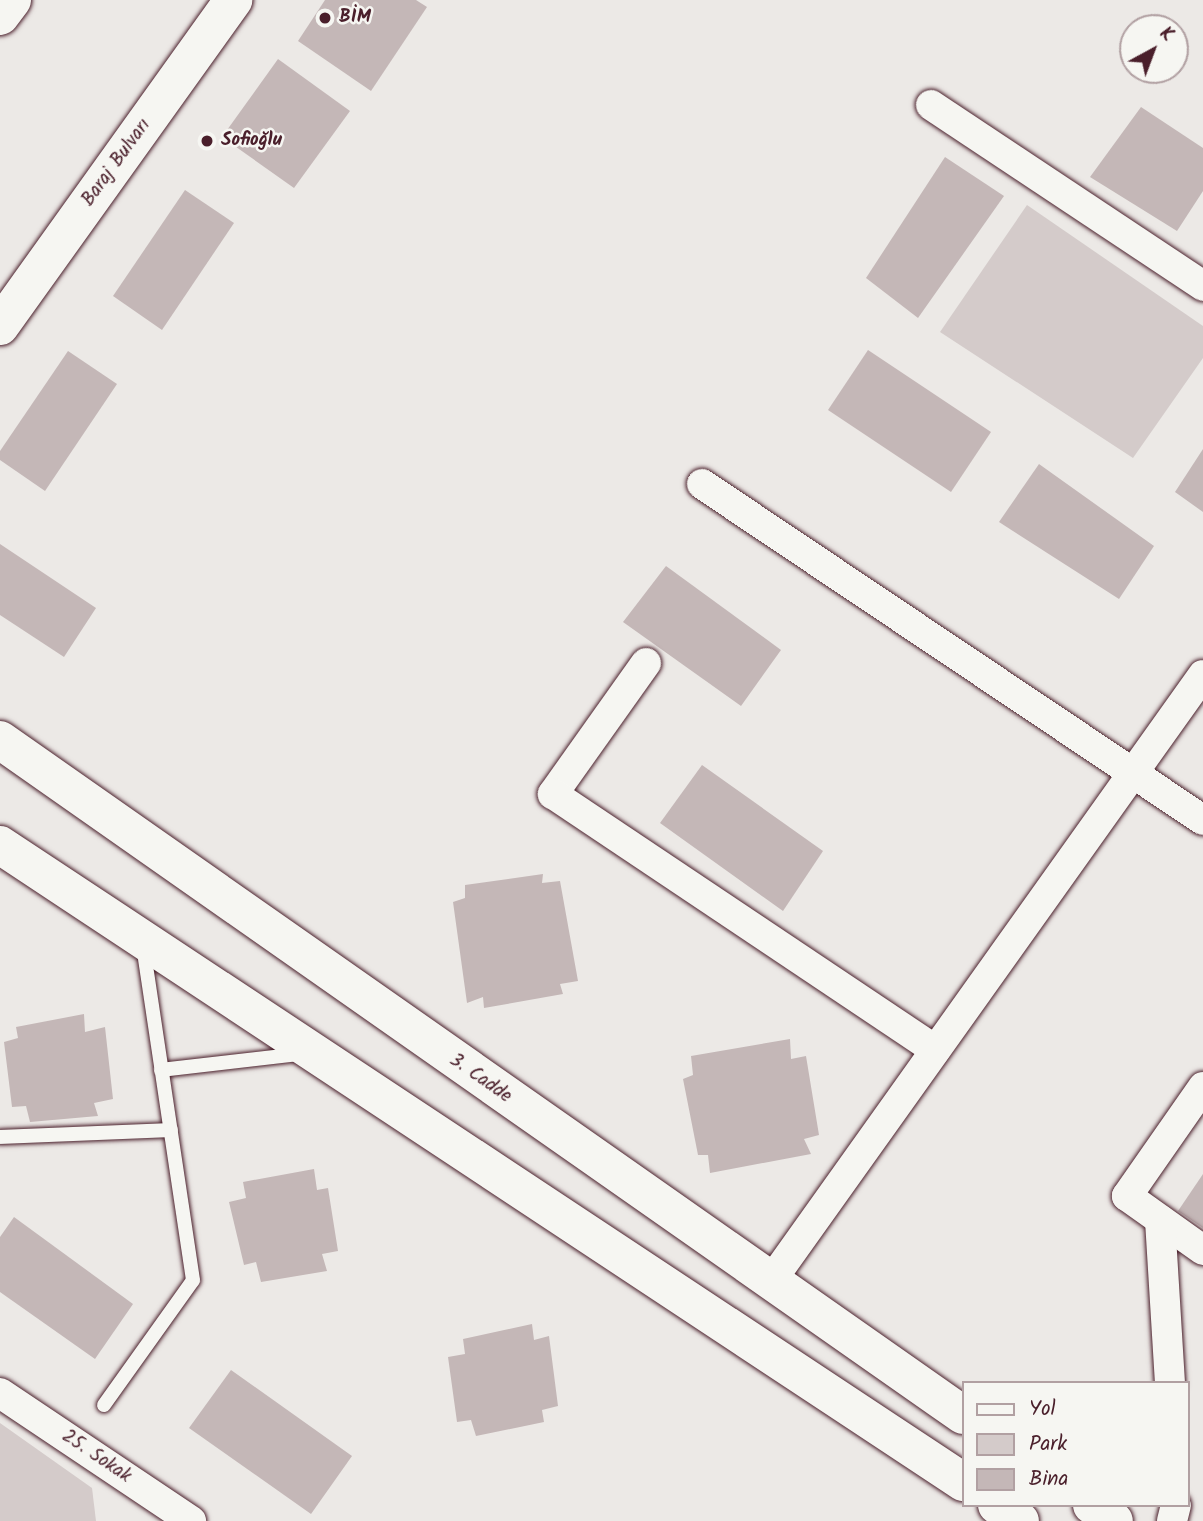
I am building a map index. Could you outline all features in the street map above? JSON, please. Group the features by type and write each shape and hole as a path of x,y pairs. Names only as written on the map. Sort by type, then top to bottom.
{"main road":[{"path":"0,16 12,0"},
{"name":"Baraj Bulvarı","path":"0,326 233,0"},
{"name":"3. Cadde","path":"0,740 962,1414"},
{"path":"0,845 962,1481"},
{"path":"1000,1507 1020,1521"},
{"path":"1095,1507 1114,1521"}],"street":[{"path":"931,105 1203,286"},
{"path":"702,484 1203,820"},
{"path":"646,663 553,794 935,1050"},
{"path":"771,1280 1131,772 1203,675"},
{"path":"1203,1087 1126,1196 1203,1250"},
{"path":"1160,1220 1170,1381"},
{"name":"25. Sokak","path":"0,1392 191,1521"}],"lane":[{"path":"104,1405 193,1280 141,938"},
{"path":"161,1070 315,1052"},
{"path":"0,1137 171,1130"}],"green space":[{"path":"1027,205 1203,326 1203,358 1133,458 940,332"},
{"path":"0,1423 92,1488 96,1521 0,1521"}],"building":[{"path":"325,0 416,0 427,7 371,91 298,41"},
{"path":"278,59 350,111 294,188 222,137"},
{"path":"1141,107 1203,148 1203,191 1177,231 1090,177"},
{"path":"945,157 1004,196 918,318 866,278"},
{"path":"185,190 234,223 162,330 113,296"},
{"path":"868,350 991,432 951,492 828,410"},
{"path":"68,351 117,384 45,491 0,460 0,451"},
{"path":"1203,449 1203,512 1175,492"},
{"path":"1039,464 1154,546 1119,599 999,522"},
{"path":"0,544 96,608 64,657 0,615"},
{"path":"666,566 781,650 741,706 623,622"},
{"path":"702,765 823,851 783,911 660,823"},
{"path":"543,874 542,883 560,881 578,981 560,984 563,994 484,1008 483,997 467,1003 453,902 465,898 465,885"},
{"path":"84,1014 85,1032 105,1027 113,1099 94,1103 98,1116 30,1122 26,1106 12,1107 4,1042 18,1038 16,1027"},
{"path":"790,1039 791,1059 806,1056 819,1135 804,1139 811,1154 710,1173 708,1155 698,1155 683,1079 693,1075 691,1056"},
{"path":"314,1169 317,1190 328,1188 338,1251 322,1254 327,1271 261,1282 256,1262 244,1265 229,1202 246,1198 243,1182"},
{"path":"1203,1174 1203,1228 1178,1211"},
{"path":"14,1217 133,1304 95,1359 0,1292 0,1237"},
{"path":"532,1324 534,1340 549,1336 558,1406 542,1410 544,1422 476,1436 471,1420 457,1422 448,1357 465,1354 463,1339"},
{"path":"231,1370 352,1456 311,1514 189,1428"}],"place":[{"name":"BİM","path":"325,18"},
{"name":"Sofioğlu","path":"207,141"}]}
